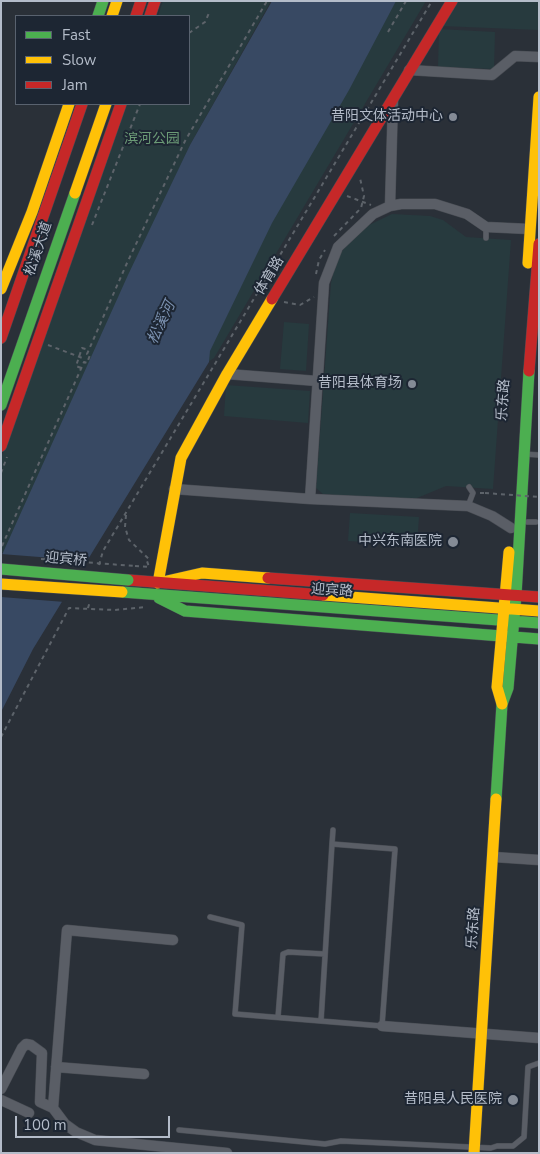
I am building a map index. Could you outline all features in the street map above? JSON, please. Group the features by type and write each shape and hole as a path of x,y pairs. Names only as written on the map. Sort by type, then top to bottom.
{"main road":[{"path":"98,15 103,1"},
{"path":"112,15 117,1"},
{"path":"136,15 141,1"},
{"path":"150,15 155,1"},
{"name":"体育路","path":"158,583 181,458 227,374 452,1"},
{"name":"乐东路","path":"511,595 511,528 539,97"},
{"path":"1,289 32,212 69,105"},
{"name":"松溪大道","path":"1,338 82,105"},
{"name":"松溪大道","path":"1,405 106,105"},
{"path":"1,446 121,105"},
{"name":"乐东路","path":"474,1150 494,857 502,704 497,687 511,595 538,250"},
{"name":"迎宾桥","path":"1,569 128,580"},
{"path":"158,583 202,573 539,597"},
{"name":"迎宾路","path":"128,580 539,623"},
{"path":"334,623 336,582"},
{"name":"迎宾桥","path":"1,584 122,592"},
{"name":"迎宾路","path":"122,592 151,595 539,610"},
{"path":"151,595 185,611 539,639"}],"street":[{"path":"409,70 492,75 515,56 539,57"},
{"path":"387,208 393,100"},
{"path":"310,499 324,283 338,247 373,214 387,208 417,203 444,206 468,214 486,227 529,230"},
{"path":"227,374 317,381"},
{"path":"174,489 310,499 468,506 492,516 511,528"},
{"path":"494,857 539,860"},
{"path":"53,1108 67,930 173,940"},
{"path":"382,1026 539,1038"},
{"path":"1,1089 22,1048 26,1044 31,1045 42,1053 40,1102 53,1108 65,1124 76,1132 95,1140 137,1149 226,1153"},
{"path":"56,1067 144,1074"},
{"path":"1,1100 30,1113"}],"lane":[{"path":"486,227 486,238"},
{"path":"523,454 539,455"},
{"path":"468,506 473,493 469,487"},
{"path":"527,522 536,522"},
{"path":"321,1021 333,830"},
{"path":"210,917 242,925 235,1014 382,1026 395,849 332,844"},
{"path":"278,1018 283,954 288,952 325,954"},
{"path":"180,1130 325,1144 341,1141 494,1151 497,1146 513,1146 524,1138 528,1067 539,1063"}],"path":[{"path":"2,546 81,368 90,355 87,354 185,141 267,1"},
{"path":"388,32 406,1"},
{"path":"98,570 103,551 432,1"},
{"path":"190,32 205,22 209,13"},
{"path":"338,192 387,208"},
{"path":"48,345 85,359"},
{"path":"81,368 76,366 82,348 89,350"},
{"path":"485,493 539,497"},
{"path":"40,559 148,567 145,557 126,534 126,513"},
{"path":"88,608 90,598"},
{"path":"1,736 69,608 114,610 146,607"}],"green space":[{"name":"滨河公园","path":"163,1 271,1 190,145 5,553 1,552 1,458 127,105 190,105 190,15 158,15"},
{"path":"389,1 426,1 214,358 205,364 207,350 267,222"},
{"path":"456,1 539,1 539,30 441,26"},
{"path":"439,29 495,32 494,69 438,67"},
{"name":"昔阳县体育场","path":"392,214 430,216 443,220 466,237 511,240 493,489 446,486 417,498 386,499 323,494 316,488 331,283 335,265 341,252 363,228"},
{"path":"284,322 309,324 306,371 280,369"},
{"path":"226,385 310,391 308,423 224,416"},
{"path":"350,513 419,517 417,545 348,541"}],"water":[{"name":"松溪河","path":"272,1 396,1 349,90 272,223 210,351 209,362 33,649 1,712 1,557 128,275 190,145"}],"pier":[{"path":"1,554 91,561 65,602 1,597"}],"traffic: fast":[{"path":"98,15 103,1"},
{"path":"1,405 75,193"},
{"path":"496,799 502,704 508,688 516,595 529,371"},
{"path":"1,569 128,580"},
{"path":"122,592 539,623"},
{"path":"159,598 185,611 539,639"}],"traffic: slow":[{"path":"112,15 117,1"},
{"path":"528,263 539,97"},
{"path":"1,289 32,212 69,105"},
{"path":"75,193 106,105"},
{"path":"268,578 202,573 158,583 181,458 227,374 272,299"},
{"path":"502,704 497,687 509,552"},
{"path":"1,584 122,592"},
{"path":"323,595 539,611"},
{"path":"474,1153 496,799"}],"traffic: jam":[{"path":"136,15 141,1"},
{"path":"150,15 155,1"},
{"path":"272,299 452,1"},
{"path":"1,338 82,105"},
{"path":"1,446 121,105"},
{"path":"529,371 539,244"},
{"path":"268,578 539,597"},
{"path":"128,580 323,595"}],"place":[{"name":"昔阳文体活动中心","path":"453,117"},
{"name":"昔阳县体育场","path":"412,384"},
{"name":"中兴东南医院","path":"453,542"},
{"name":"昔阳县人民医院","path":"513,1100"}]}
